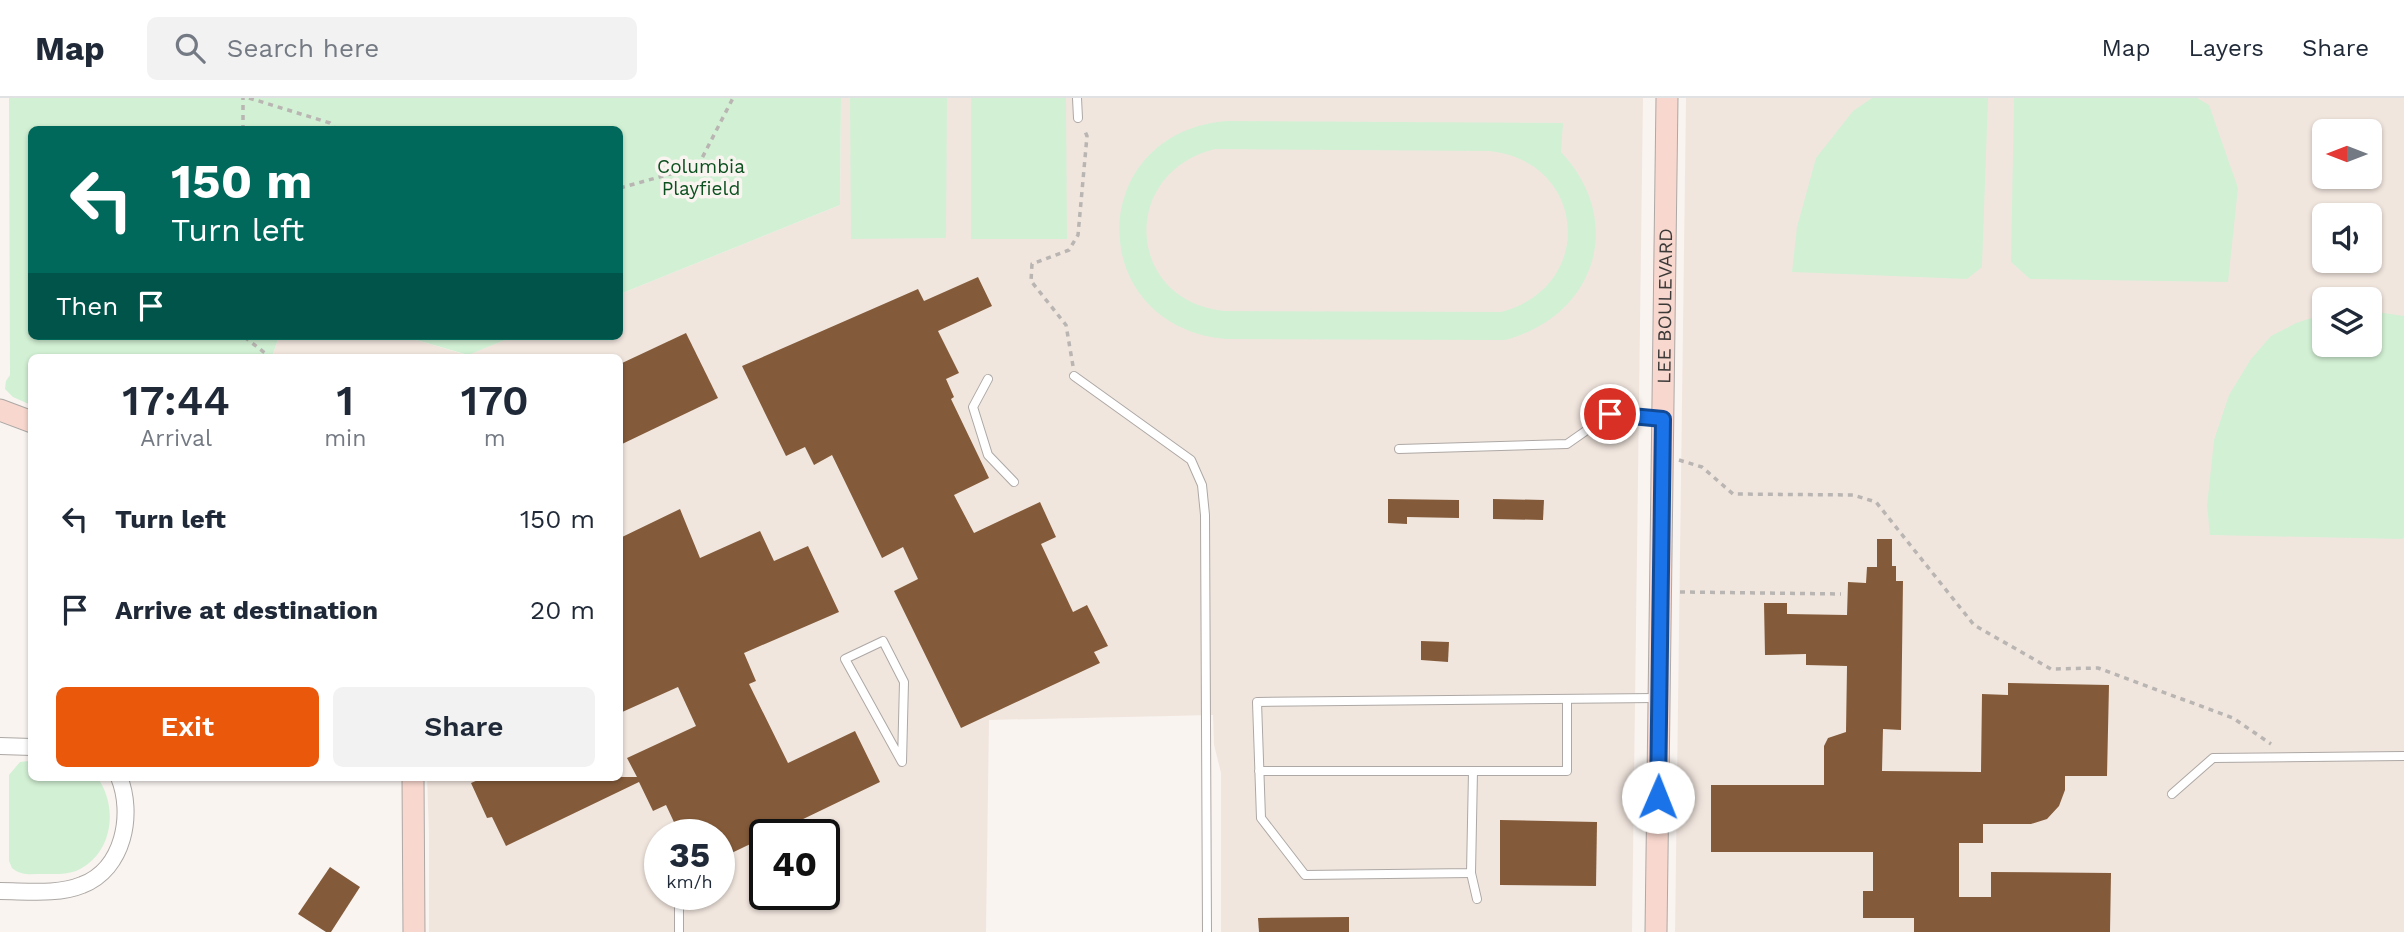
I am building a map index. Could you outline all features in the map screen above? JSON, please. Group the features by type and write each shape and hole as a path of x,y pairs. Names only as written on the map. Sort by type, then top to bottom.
{"street":[{"name":"LEE BOULEVARD","path":"1656,932 1667,98"},
{"path":"0,410 28,420"},
{"path":"0,746 28,747"},
{"path":"0,891 56,890 80,887 92,881 115,857 127,819 125,792 121,781"},
{"path":"413,781 414,932"}],"lane":[{"path":"1077,98 1078,118"},
{"path":"1074,376 1191,460 1202,485 1205,515 1207,932"},
{"path":"988,379 973,407 988,455 1014,482"},
{"path":"1399,449 1567,444 1610,414 1663,419"},
{"path":"883,641 904,682 902,762 845,659 883,641"},
{"path":"1471,873 1305,875 1261,818 1258,702 1659,698"},
{"path":"1259,771 1567,771 1567,699"},
{"path":"2172,794 2213,758 2404,756"},
{"path":"1473,771 1471,873 1477,899"},
{"path":"678,910 679,932"}],"path":[{"path":"243,98 243,126"},
{"path":"249,98 333,126"},
{"path":"623,187 688,169 700,162 733,98"},
{"path":"1074,376 1066,325 1031,281 1032,264 1069,250 1078,235 1087,136 1078,118"},
{"path":"250,340 267,354"},
{"path":"1662,454 1702,467 1733,494 1853,495 1876,502 1974,625 2052,669 2098,668 2233,718 2290,758"},
{"path":"1660,592 1841,594"}],"shaded area":[{"path":"841,98 1643,98 1632,932 1221,932 1221,773 1214,745 1213,715 989,720 986,932 429,932 427,781 623,781 623,354 470,354 505,340 623,340 623,293 840,205"},
{"path":"1686,98 2404,98 2404,932 1675,932"},
{"path":"278,340 416,340 464,354 273,354"}],"green space":[{"name":"Columbia Playfield","path":"9,98 841,98 840,205 623,293 623,126 28,126 28,340 278,340 273,354 28,354 28,404 13,397 5,389 10,375"},
{"path":"850,98 947,98 946,238 851,239"},
{"path":"971,98 1066,98 1067,239 971,239"},
{"path":"1872,98 1988,98 1982,267 1967,279 1792,272 1797,227 1816,158 1853,111"},
{"path":"2014,98 2197,98 2209,105 2238,188 2228,282 2030,279 2011,262"},
{"path":"1228,121 1563,123 1561,152 1581,179 1592,207 1596,235 1592,263 1580,288 1561,310 1536,328 1505,340 1226,339 1179,327 1146,301 1126,267 1119,229 1126,191 1147,158 1181,133","holes":["1215,149 1488,151 1521,159 1545,176 1561,199 1568,226 1565,252 1553,278 1532,298 1501,312 1226,311 1193,303 1168,286 1153,263 1147,236 1149,209 1162,183 1184,163"]},
{"path":"2382,313 2404,316 2402,539 2210,535 2207,506 2214,440 2229,395 2251,359 2271,336 2312,318 2312,357 2382,357"},
{"path":"417,340 505,340 465,354"},
{"path":"28,761 28,781 99,781 108,802 109,829 98,854 88,864 76,871 60,874 26,874 12,868 9,861 9,775 20,762"}],"building":[{"path":"978,277 992,306 938,331 959,373 946,379 954,397 951,399 989,478 954,495 974,533 1040,502 1056,537 1041,544 1073,612 1087,605 1108,646 1094,652 1100,663 961,728 894,591 918,579 903,547 882,558 832,455 814,465 805,447 786,456 742,366 918,289 924,301"},
{"path":"686,333 718,398 623,444 623,363"},
{"path":"1388,499 1459,500 1459,518 1407,517 1407,524 1388,523"},
{"path":"1493,499 1544,500 1543,520 1493,519"},
{"path":"680,509 700,558 760,531 774,561 808,546 839,612 744,653 756,681 749,684 788,763 855,731 880,782 803,819 749,819 749,845 735,851 735,819 673,819 666,805 653,811 639,782 506,846 492,817 487,818 471,783 623,781 623,777 637,777 627,758 696,726 678,687 623,712 623,537"},
{"path":"1877,539 1892,539 1892,566 1896,566 1896,581 1903,581 1901,730 1883,729 1882,771 1981,772 1982,694 2008,695 2008,683 2109,685 2107,776 2065,776 2065,790 2059,806 2047,819 2031,824 1983,824 1983,843 1959,843 1959,897 1991,897 1991,872 2111,873 2110,932 1914,932 1914,918 1863,918 1863,891 1873,891 1873,852 1711,852 1711,785 1824,785 1824,746 1828,738 1846,732 1847,666 1806,665 1806,654 1765,655 1764,603 1787,603 1787,614 1847,615 1848,582 1866,583 1867,567 1877,567"},
{"path":"1421,641 1449,642 1448,662 1421,660"},
{"path":"1500,820 1597,822 1596,886 1500,885"},
{"path":"330,867 360,887 331,932 326,932 298,914"},
{"path":"1349,917 1349,932 1259,932 1258,918"}],"route":[{"path":"1610,414 1663,419 1658,797"}]}
